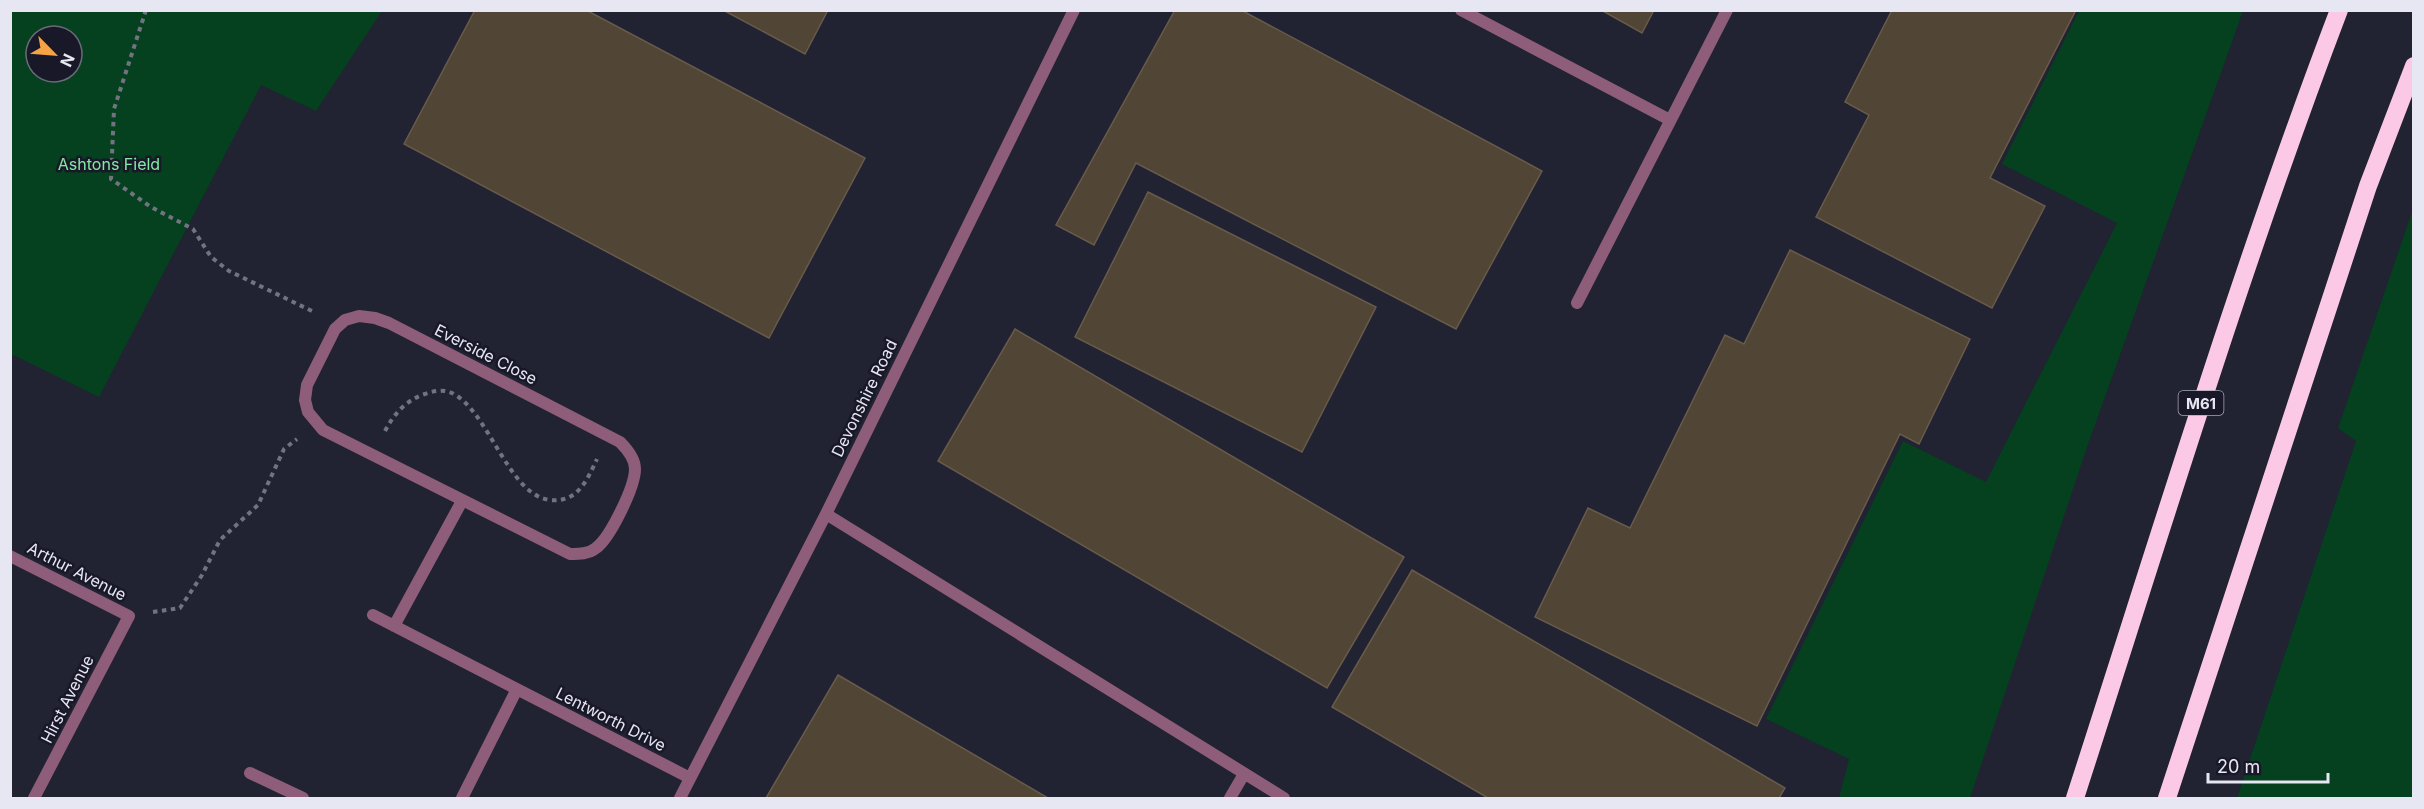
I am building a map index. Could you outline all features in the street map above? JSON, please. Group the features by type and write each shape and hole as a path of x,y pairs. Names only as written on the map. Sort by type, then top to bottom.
{"highway":[{"name":"M61","path":"2074,798 2207,384 2303,106 2339,10"},
{"path":"2168,798 2368,186 2414,66"}],"street":[{"name":"Devonshire Road","path":"680,798 826,514 1074,10"},
{"path":"1461,10 1670,120"},
{"path":"1577,303 1726,10"},
{"name":"Everside Close","path":"316,423 323,430 570,554 581,554 595,549 605,539 633,484 636,468 629,451 609,435 382,320 359,316 345,320 335,329"},
{"path":"316,423 308,412 305,400 307,385 335,329"},
{"path":"394,627 462,501"},
{"path":"826,514 1284,798"},
{"name":"Arthur Avenue","path":"10,556 129,616"},
{"name":"Lentworth Drive","path":"373,615 690,778"},
{"name":"Hirst Avenue","path":"34,798 129,616"},
{"path":"462,798 517,689"},
{"path":"250,773 303,798"},
{"path":"1230,798 1244,774"}],"path":[{"path":"146,10 114,109 111,179 151,207 193,229 211,257 229,271 324,317 335,329"},
{"path":"372,455 392,419 405,404 422,394 436,391 450,392 470,409 522,484 543,499 558,501 573,496 584,486 609,435"},
{"path":"129,616 180,608 202,575 220,540 258,505 284,449 316,423"}],"green space":[{"name":"Ashtons Field","path":"10,11 382,11 316,111 261,85 99,397 11,354"},
{"path":"2079,11 2243,11 2086,450 1970,798 1839,798 1849,759 1766,719 1903,441 1986,482 2117,223 2002,164"},
{"path":"2413,209 2413,798 2237,798 2356,441 2338,428"}],"building":[{"path":"475,10 586,10 865,158 769,338 404,144"},
{"path":"723,10 828,10 805,54"},
{"path":"1175,10 1241,10 1542,171 1456,329 1136,163 1094,245 1056,225"},
{"path":"1601,10 1654,10 1642,33"},
{"path":"1892,10 2076,10 1990,178 2045,206 1992,308 1816,217 1869,115 1845,102"},
{"path":"1148,192 1376,307 1302,452 1075,337"},
{"path":"1790,250 1970,339 1919,444 1900,434 1757,726 1535,617 1588,508 1630,528 1725,335 1744,344"},
{"path":"1015,329 1404,557 1327,688 938,461"},
{"path":"1412,570 1785,788 1779,798 1488,798 1332,707"},
{"path":"838,675 1048,798 766,798"}]}
